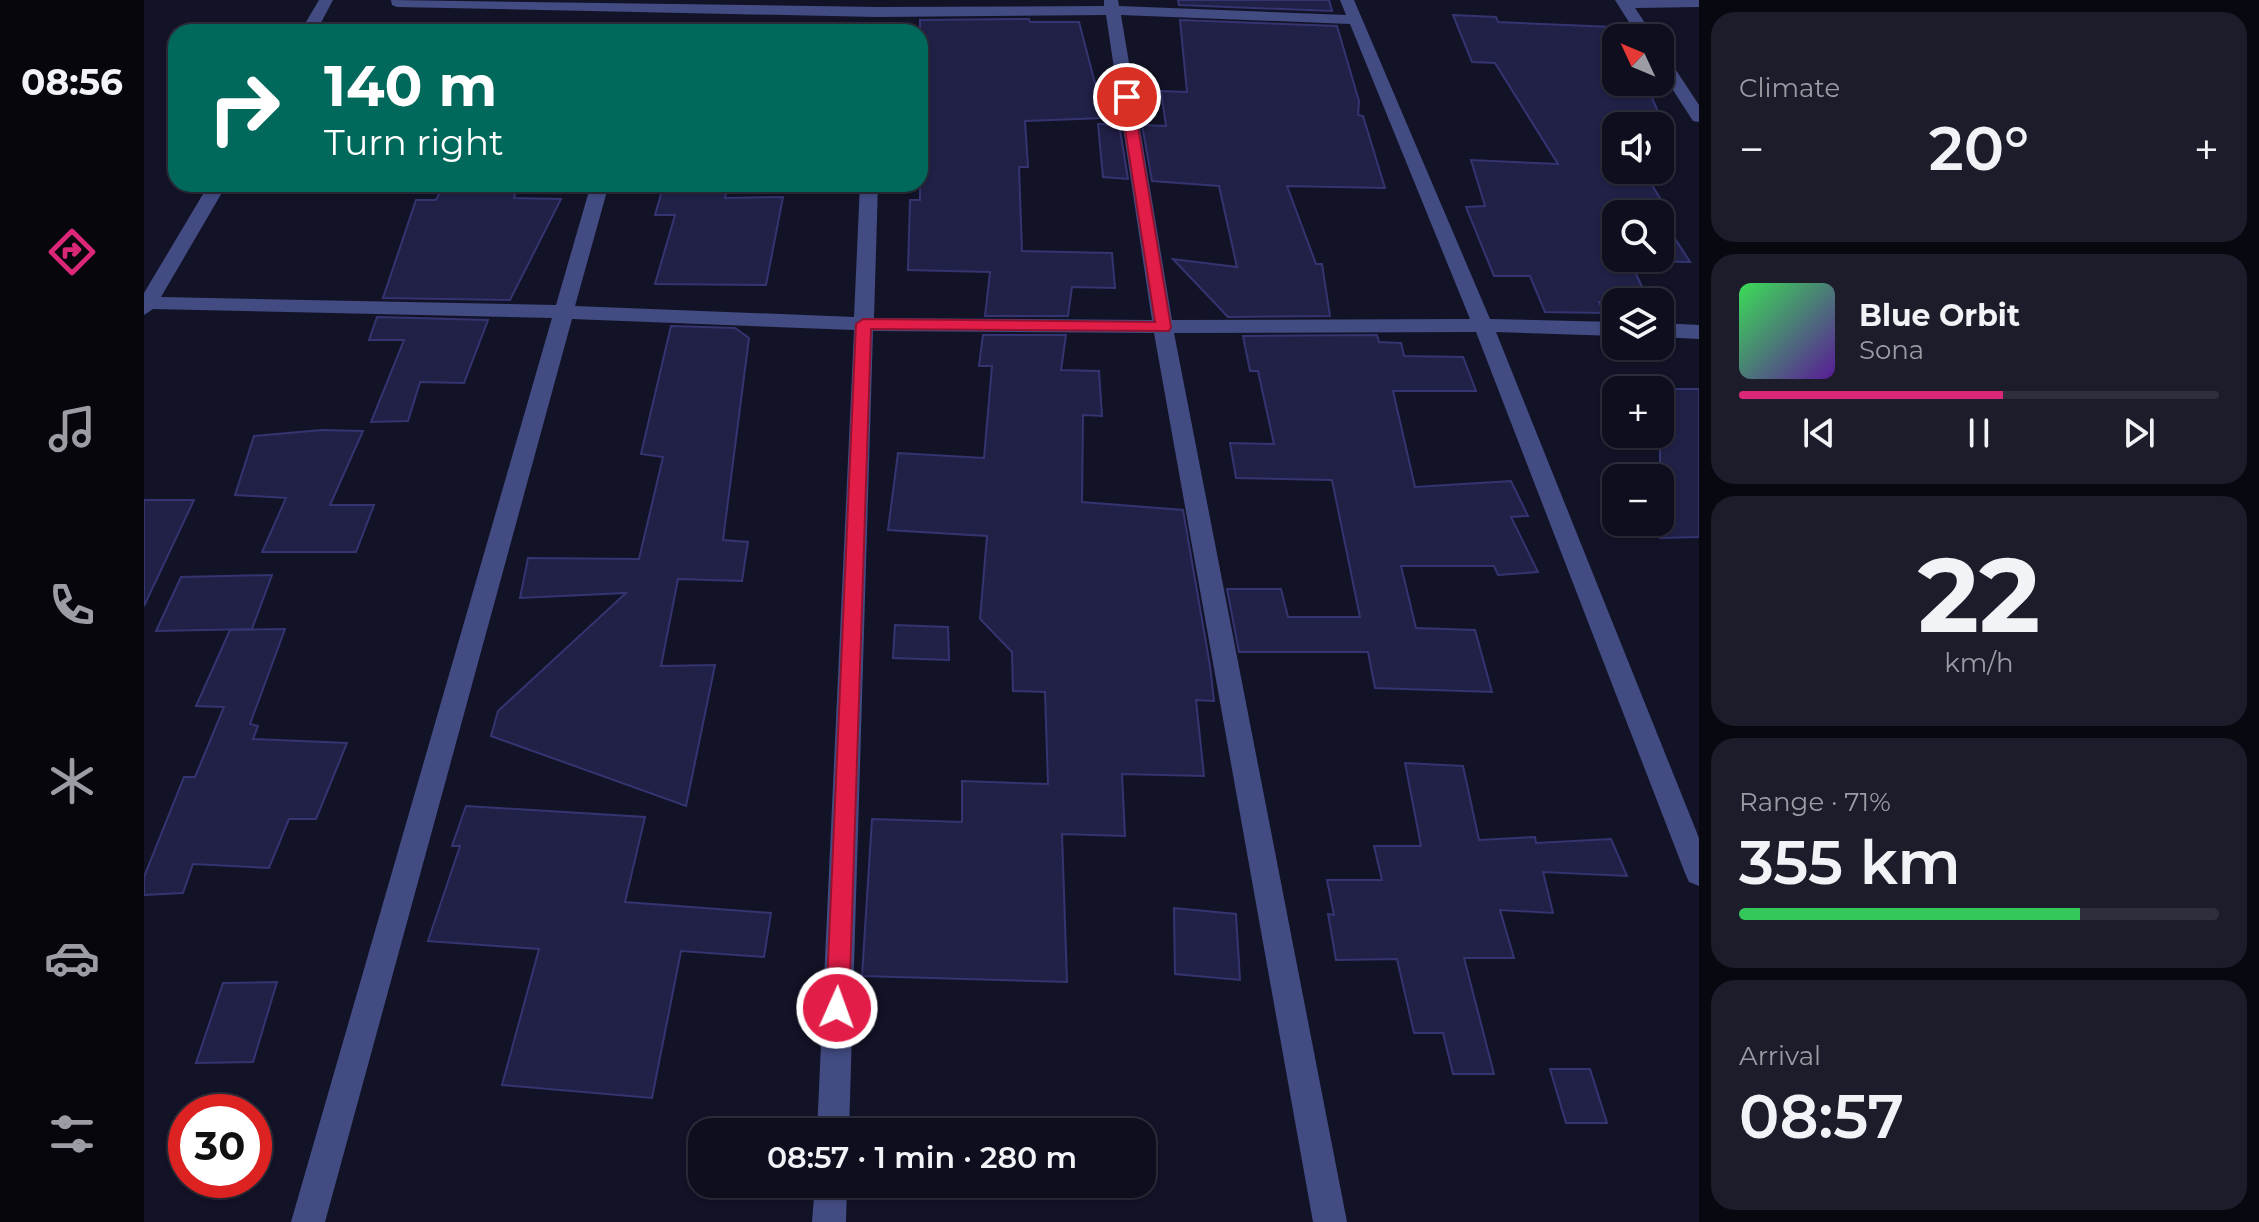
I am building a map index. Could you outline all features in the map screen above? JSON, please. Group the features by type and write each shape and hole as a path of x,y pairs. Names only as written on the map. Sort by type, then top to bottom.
{"street":[{"path":"312,24 326,0"},
{"path":"397,2 650,10 1112,5 1351,10 1483,325 1699,873"},
{"path":"1623,2 1699,2"},
{"path":"1623,2 1638,24"},
{"path":"1112,5 1163,327 1330,1222"},
{"path":"1674,79 1699,117"},
{"path":"145,305 213,192"},
{"path":"308,1222 598,192"},
{"path":"834,1118 869,192"},
{"path":"145,305 564,312 863,324 1163,327 1483,325 1602,329"},
{"path":"1674,331 1699,332"},
{"path":"829,1222 830,1198"}],"building":[{"path":"1178,0 1329,0 1332,11 1179,5"},
{"path":"1453,15 1496,17 1498,22 1602,27 1602,96 1651,96 1658,112 1602,112 1602,184 1651,184 1661,200 1602,200 1602,272 1635,272 1643,288 1602,288 1602,302 1599,302 1602,313 1545,312 1530,276 1494,276 1466,207 1485,206 1471,160 1558,164 1495,63 1472,62"},
{"path":"920,20 1079,22 1104,118 1025,121 1028,167 1019,167 1022,251 1112,253 1115,288 1072,287 1068,316 985,316 990,272 908,270 910,200 920,200 920,192 928,192 928,24 920,24"},
{"path":"1180,20 1337,26 1359,101 1358,115 1363,116 1385,188 1287,186 1316,264 1322,264 1330,316 1228,317 1173,259 1237,267 1219,186 1152,181 1142,125 1166,126 1161,91 1187,92"},
{"path":"1098,124 1119,124 1128,179 1103,177"},
{"path":"440,192 516,192 514,198 561,199 510,300 383,298 416,200 436,200"},
{"path":"662,192 726,192 725,198 783,197 766,285 655,284 675,215 655,215"},
{"path":"1674,237 1690,262 1674,262"},
{"path":"377,317 488,320 464,383 420,382 408,421 371,422 404,340 369,340"},
{"path":"671,326 735,328 749,338 723,540 748,542 742,581 678,579 661,666 715,665 686,806 491,736 498,711 626,593 520,598 528,558 639,559 663,457 641,454"},
{"path":"983,335 1066,335 1061,370 1099,371 1102,416 1083,415 1082,502 1183,510 1210,666 1214,701 1196,700 1204,776 1122,774 1125,836 1062,834 1067,982 862,976 872,819 962,822 962,781 1048,784 1045,692 1013,691 1012,652 980,619 987,536 888,530 898,453 984,458 992,366 979,366"},
{"path":"1377,335 1379,342 1401,343 1404,356 1463,357 1476,391 1393,391 1415,487 1511,481 1528,516 1511,517 1538,572 1498,575 1494,566 1401,566 1416,628 1475,630 1492,692 1375,688 1368,652 1239,652 1227,589 1281,589 1288,617 1360,617 1332,480 1236,478 1230,443 1274,444 1258,371 1250,371 1243,336"},
{"path":"1674,389 1699,389 1699,537 1660,538 1674,536 1674,464 1660,464 1660,448 1674,448"},
{"path":"322,430 363,431 330,505 374,505 356,552 262,552 286,498 235,495 254,436"},
{"path":"144,500 194,500 144,606"},
{"path":"272,575 252,629 156,631 181,577"},
{"path":"895,625 948,627 949,660 893,658"},
{"path":"285,629 250,724 258,726 253,739 347,743 316,819 289,819 269,868 193,864 183,893 144,895 144,877 184,777 195,777 224,707 196,706 230,630"},
{"path":"1405,763 1463,766 1479,840 1535,837 1536,843 1611,839 1627,876 1543,872 1553,913 1500,910 1514,958 1464,958 1494,1074 1453,1074 1443,1033 1414,1033 1397,959 1336,960 1328,914 1334,915 1327,880 1382,880 1374,846 1421,846"},
{"path":"466,806 645,817 625,902 771,913 764,957 681,951 652,1098 502,1085 539,949 428,941 460,846 452,846"},
{"path":"1174,908 1236,914 1240,980 1175,974"},
{"path":"277,982 253,1062 196,1063 223,983"},
{"path":"1550,1069 1590,1069 1607,1123 1566,1123"}],"route":[{"path":"837,1008 863,324 1163,327 1127,97"}]}
